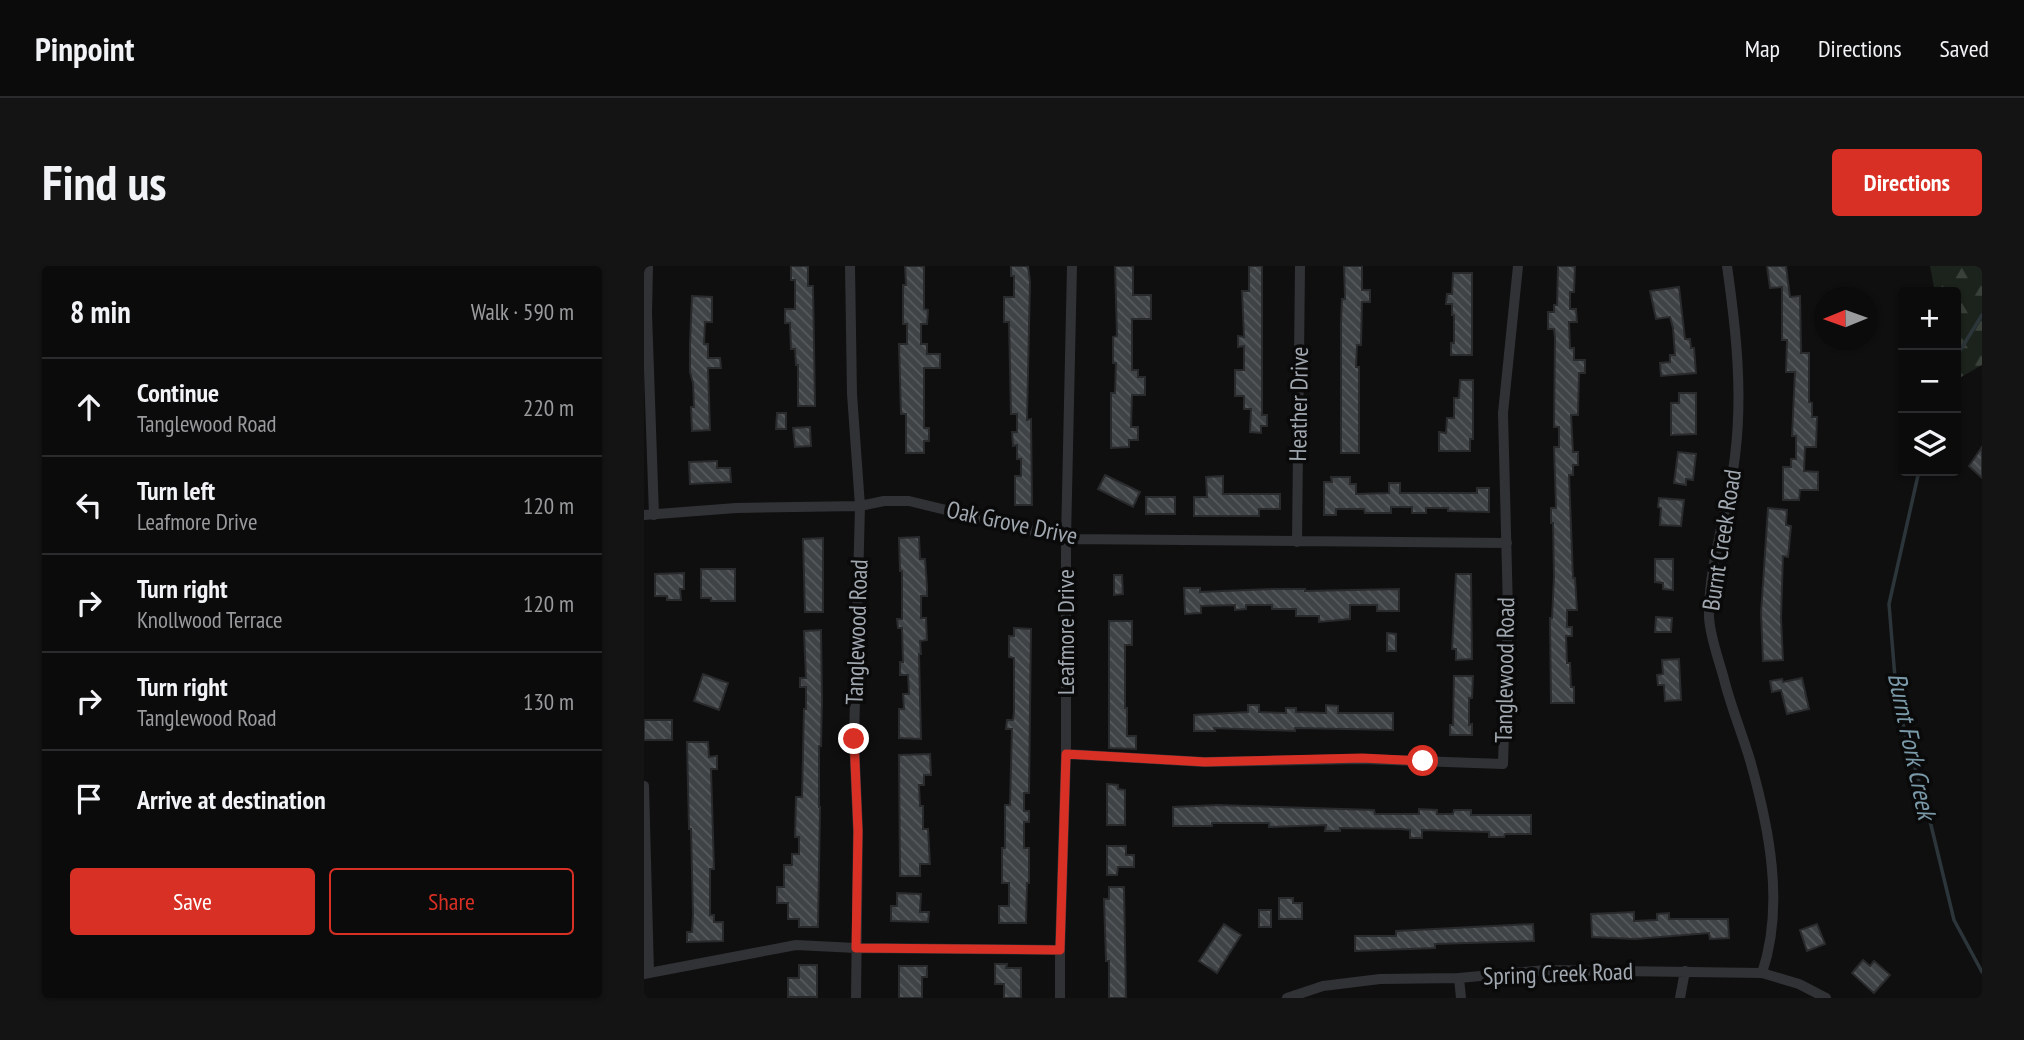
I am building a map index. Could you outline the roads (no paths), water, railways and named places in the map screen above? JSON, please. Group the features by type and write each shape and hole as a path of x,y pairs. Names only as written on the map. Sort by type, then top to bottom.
{"street":[{"path":"648,266 645,313 649,515"},
{"name":"Tanglewood Road","path":"850,266 852,394 860,506 854,739 858,831 856,998"},
{"name":"Leafmore Drive","path":"1060,998 1072,266"},
{"name":"Heather Drive","path":"1297,542 1300,266"},
{"name":"Tanglewood Road","path":"1066,754 1205,762 1362,758 1503,764 1508,611 1503,413 1518,266"},
{"name":"Burnt Creek Road","path":"1727,266 1737,331 1739,378 1735,455 1711,588 1709,620 1732,708 1750,759 1766,833 1773,890 1773,922 1762,973"},
{"name":"Oak Grove Drive","path":"649,515 736,508 860,506 884,501 909,501 1066,539 1507,543"},
{"path":"644,786 646,973 796,945 1060,950"},
{"name":"Spring Creek Road","path":"1287,998 1323,986 1380,979 1459,978 1546,970 1762,973 1799,984 1826,998"},
{"path":"1680,998 1685,971"},
{"path":"1459,978 1461,998"}],"waterway":[{"name":"Burnt Fork Creek","path":"1960,350 1982,315"},
{"name":"Burnt Fork Creek","path":"1918,476 1889,604 1897,703 1954,920 1982,972"}]}
